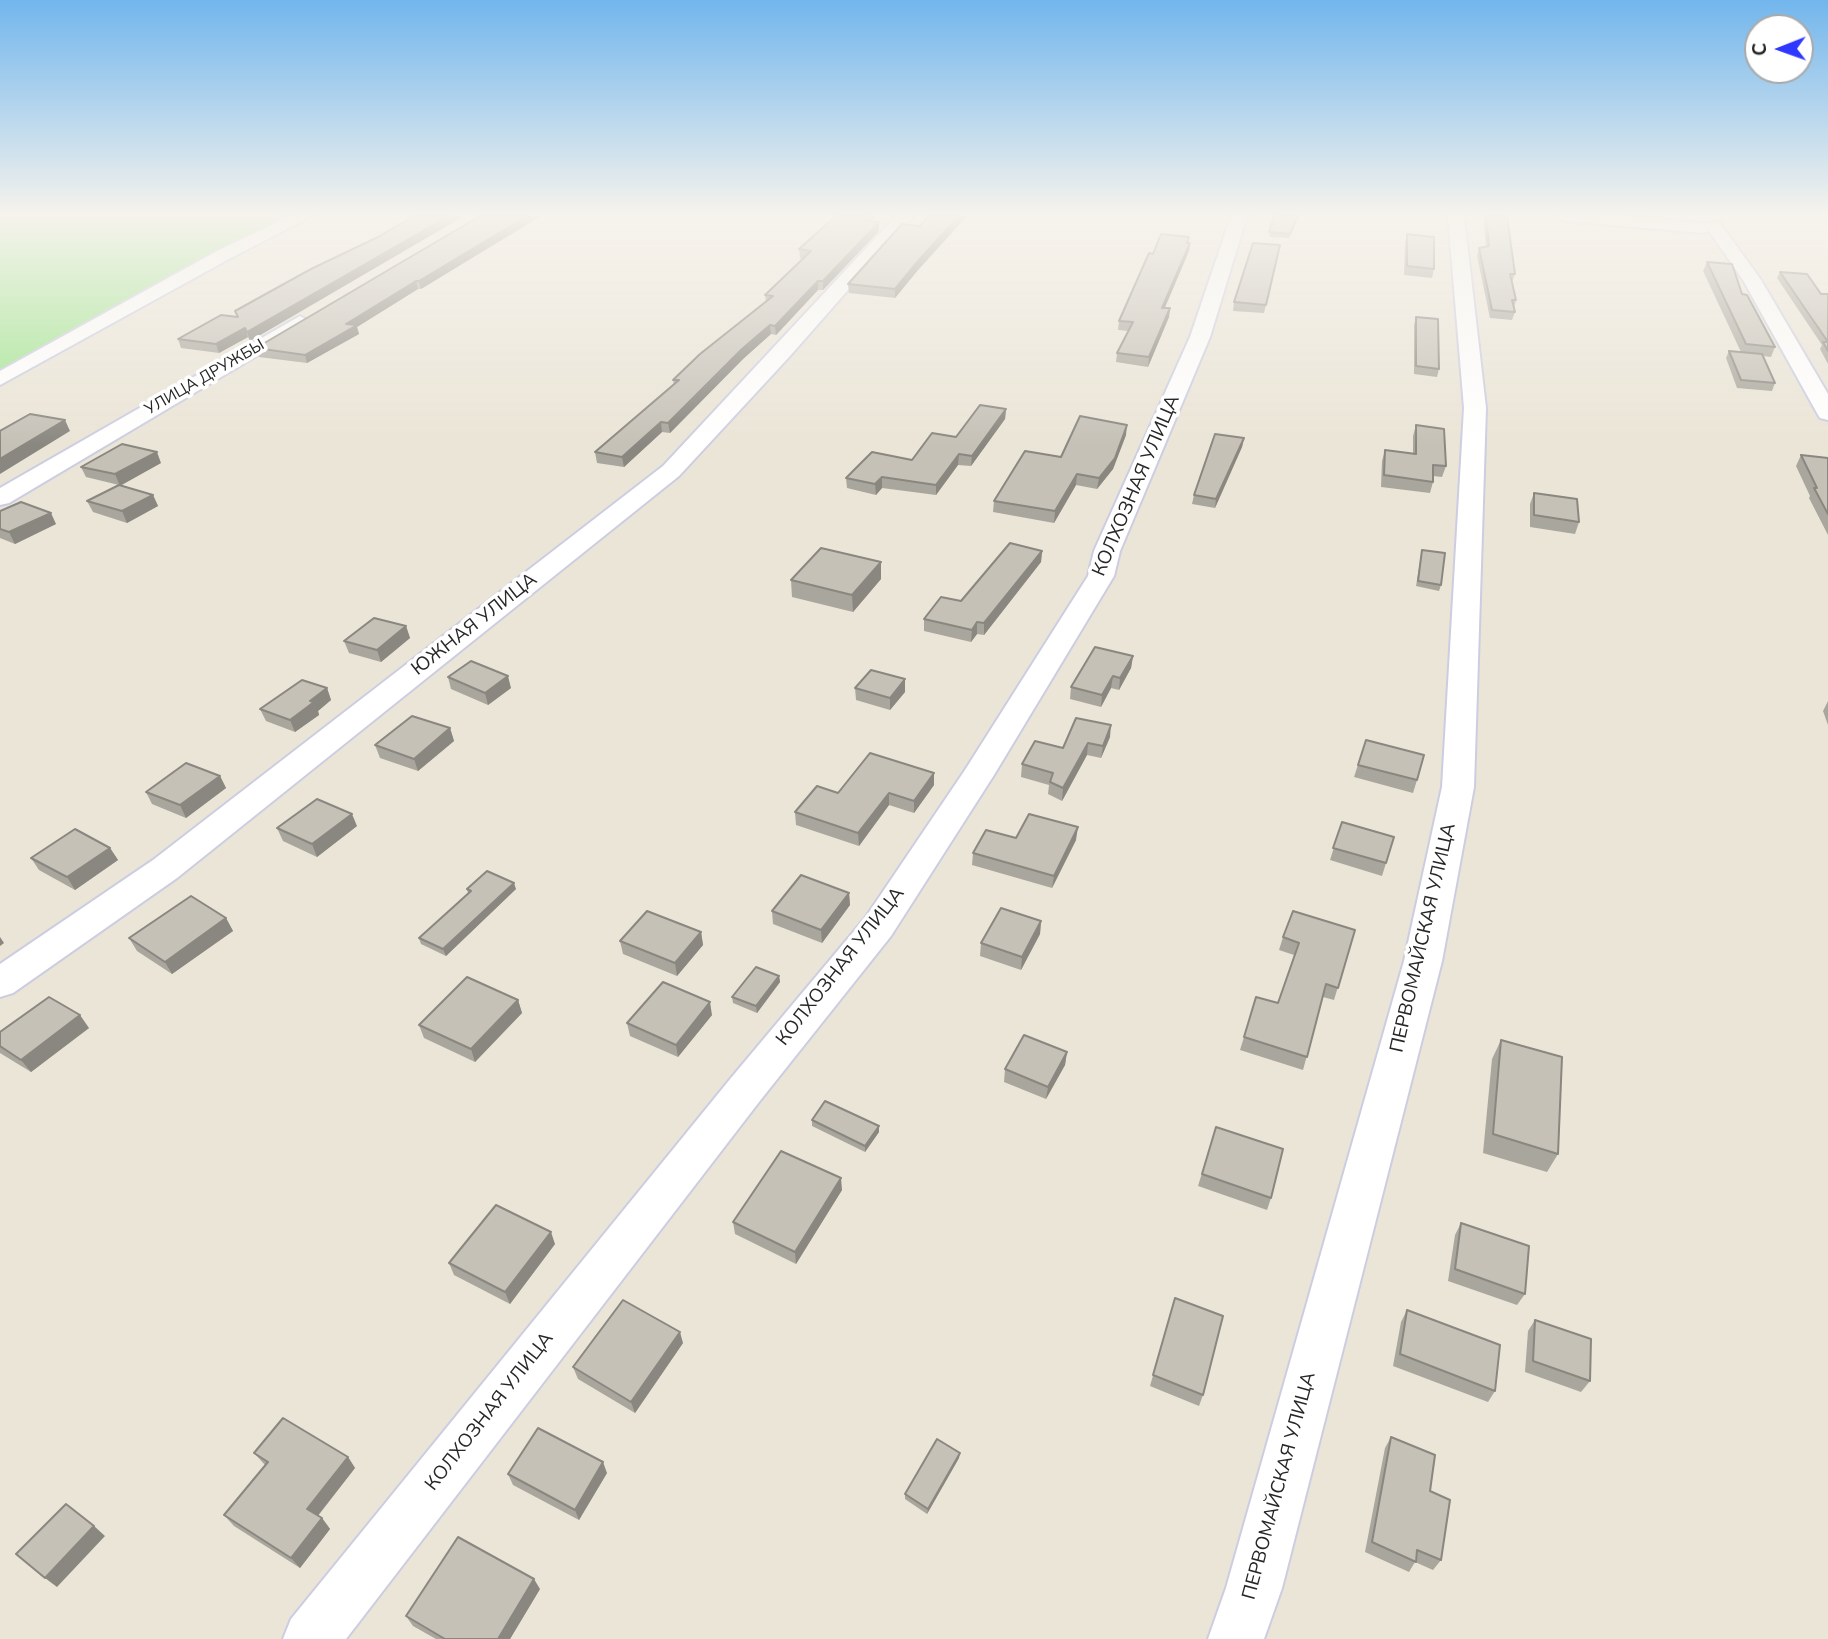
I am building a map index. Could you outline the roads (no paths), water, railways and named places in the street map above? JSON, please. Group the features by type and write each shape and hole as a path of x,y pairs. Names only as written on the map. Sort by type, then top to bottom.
{"street":[{"path":"0,379 156,292"},
{"name":"ЮЖНАЯ УЛИЦА","path":"0,984 165,869 671,471 836,292"},
{"name":"КОЛХОЗНАЯ УЛИЦА","path":"311,1639 745,1090 878,927 978,775 1101,576 1107,551 1200,337 1214,292"},
{"name":"ПЕРВОМАЙСКАЯ УЛИЦА","path":"1236,1639 1257,1574 1423,961 1458,786 1475,408 1464,292"},
{"path":"1759,292 1828,414"},
{"name":"УЛИЦА ДРУЖБЫ","path":"0,498 316,313"}]}
